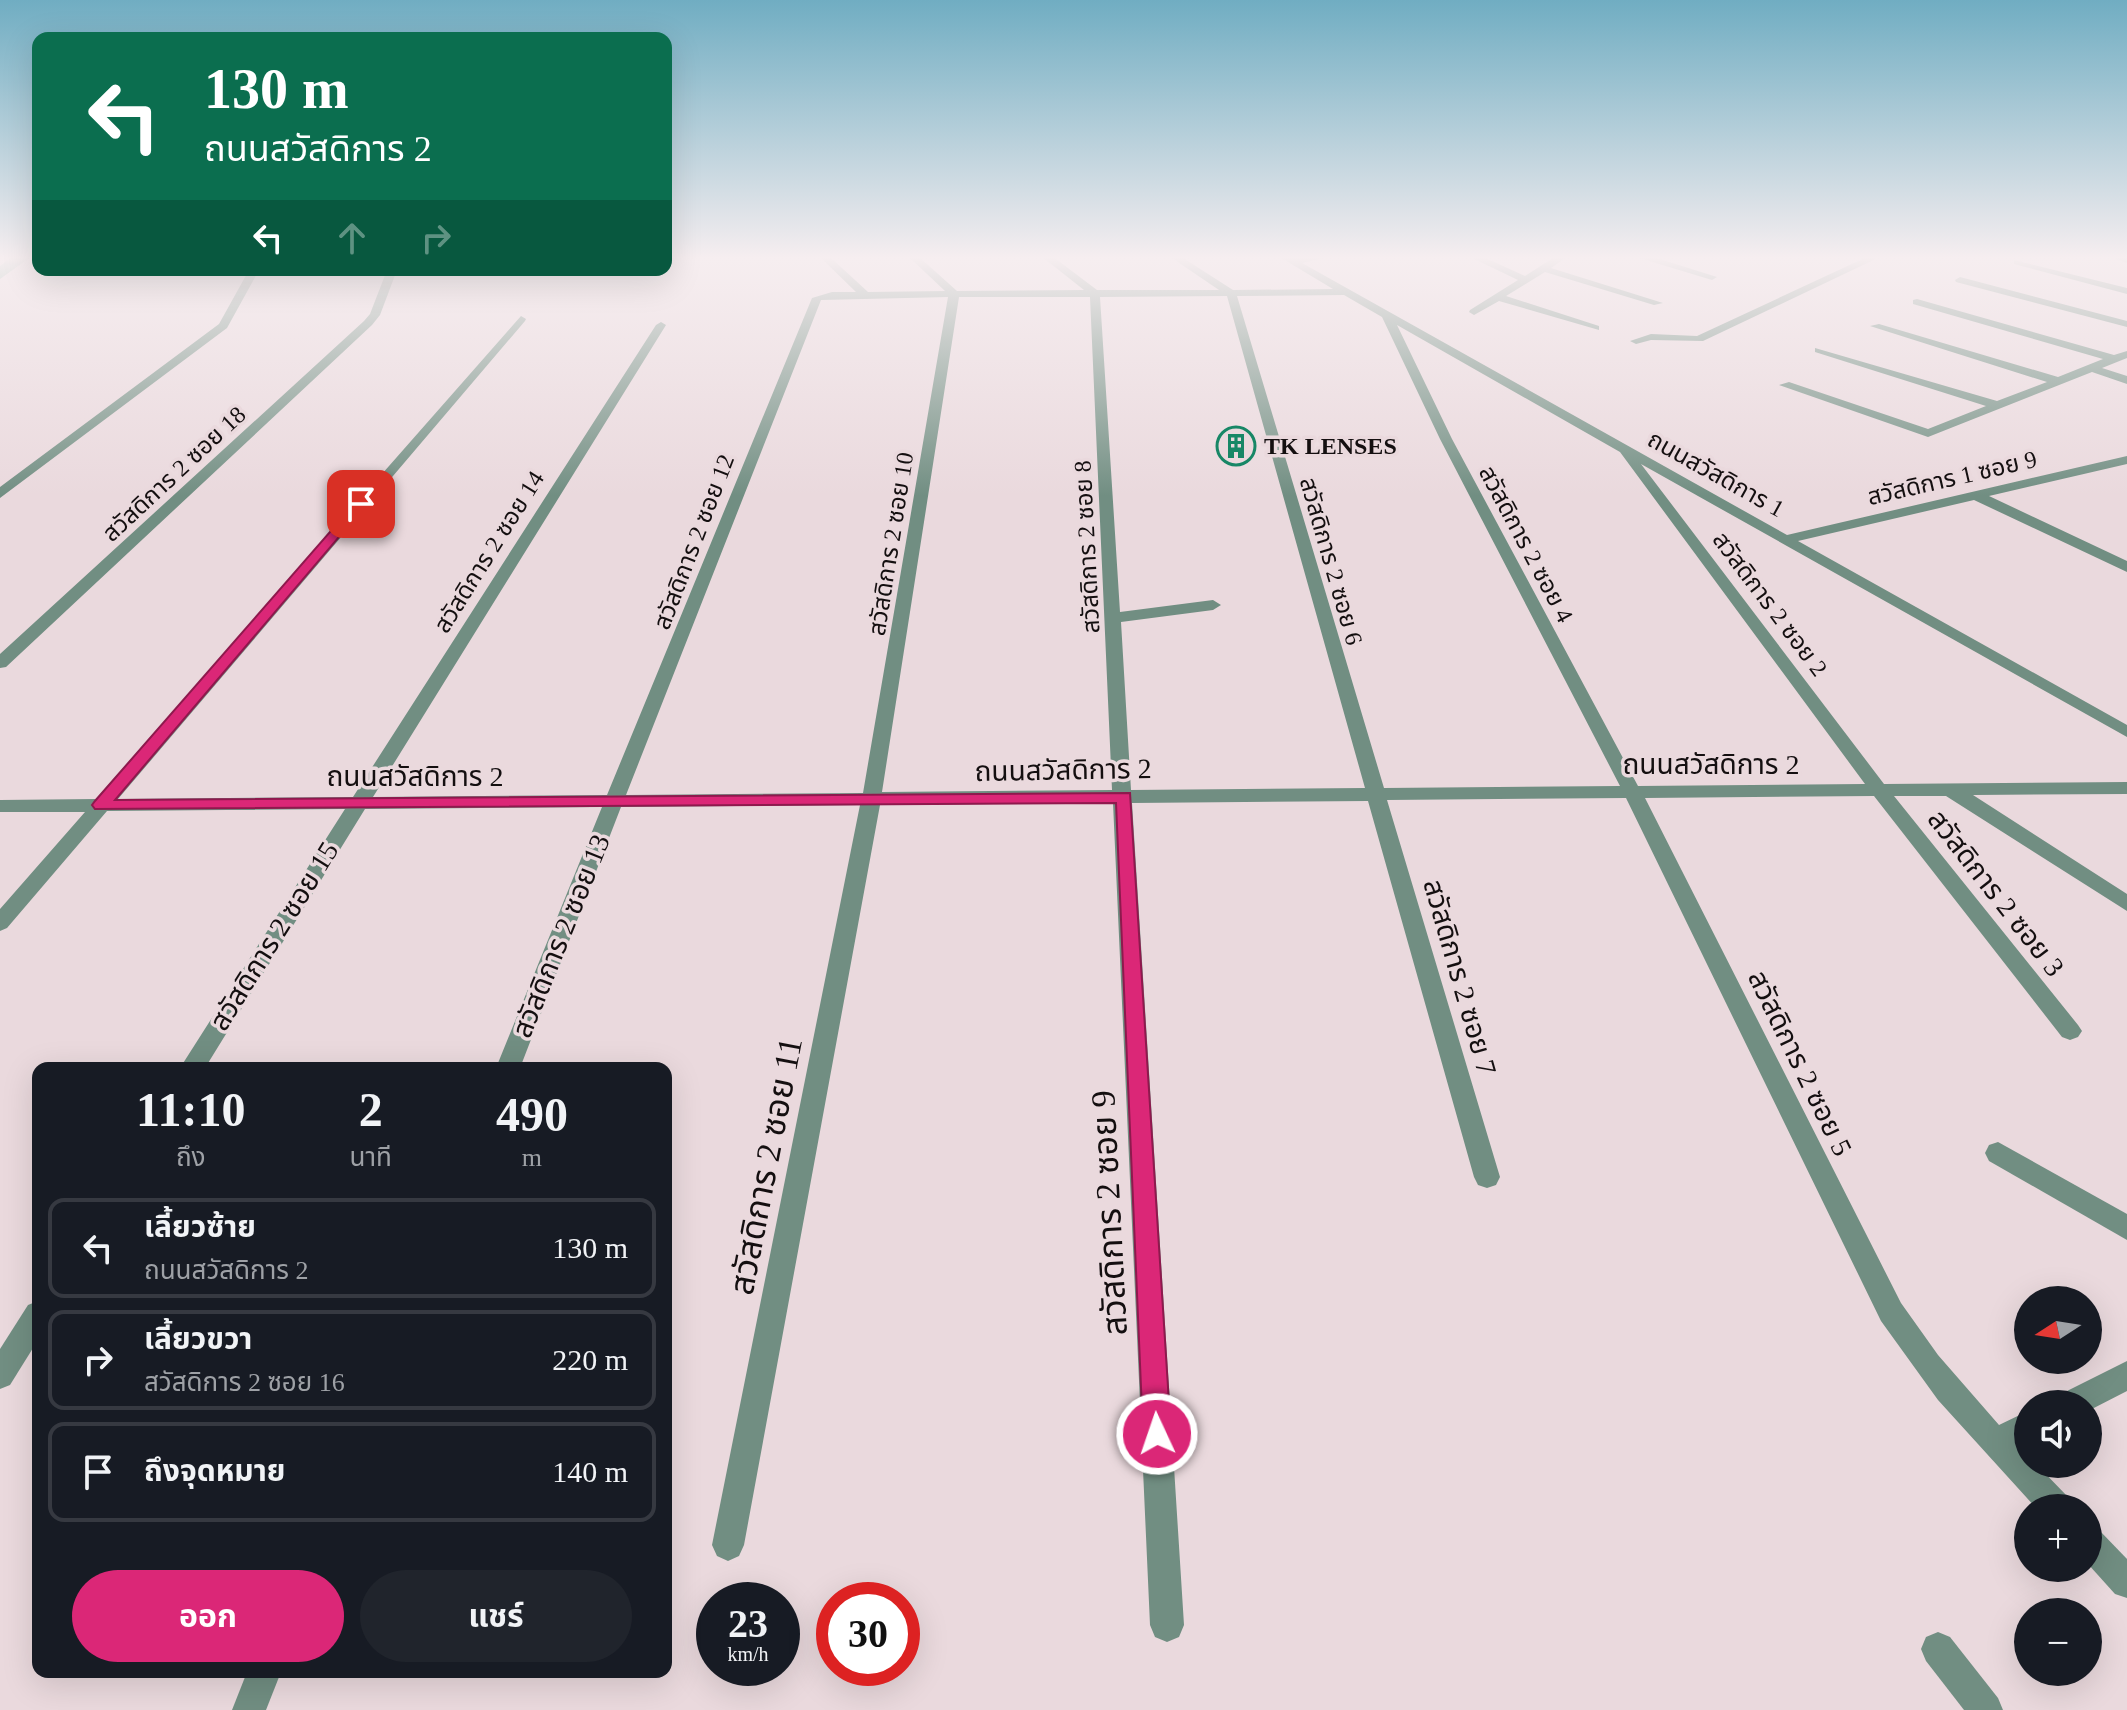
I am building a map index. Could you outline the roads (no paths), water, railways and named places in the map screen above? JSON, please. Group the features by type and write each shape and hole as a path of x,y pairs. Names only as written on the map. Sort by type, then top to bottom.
{"street":[{"path":"0,494 210,336"},
{"name":"สวัสดิการ 2 ซอย 18","path":"0,663 354,336"},
{"path":"0,923 506,336"},
{"name":"สวัสดิการ 2 ซอย 14","path":"357,804 654,336"},
{"name":"สวัสดิการ 2 ซอย 12","path":"615,803 801,336"},
{"name":"สวัสดิการ 2 ซอย 10","path":"871,800 947,336"},
{"name":"สวัสดิการ 2 ซอย 8","path":"1097,336 1124,797"},
{"name":"สวัสดิการ 2 ซอย 6","path":"1243,336 1376,794"},
{"name":"สวัสดิการ 2 ซอย 4","path":"1396,336 1446,439 1632,792"},
{"name":"ถนนสวัสดิการ 1","path":"1425,336 2127,732"},
{"path":"1636,341 1651,337 1699,339 1706,336"},
{"path":"1908,336 2058,381"},
{"path":"2034,336 2114,359"},
{"path":"1819,350 1997,405"},
{"path":"1785,385 1928,433 2127,354"},
{"path":"2091,368 2127,380"},
{"name":"สวัสดิการ 2 ซอย 2","path":"1621,447 1879,790"},
{"name":"สวัสดิการ 1 ซอย 9","path":"1787,539 2127,460"},
{"path":"2102,466 2127,476"},
{"path":"1977,496 2127,567"},
{"path":"1113,618 1213,605"},
{"name":"ถนนสวัสดิการ 2","path":"0,806 2127,788"},
{"name":"สวัสดิการ 2 ซอย 3","path":"1879,790 2070,1031"},
{"path":"1951,790 2127,904"},
{"name":"สวัสดิการ 2 ซอย 5","path":"1632,792 1891,1312 1920,1358 2044,1494"},
{"name":"สวัสดิการ 2 ซอย 7","path":"1376,794 1487,1177"},
{"name":"สวัสดิการ 2 ซอย 9","path":"1124,797 1167,1625"},
{"name":"สวัสดิการ 2 ซอย 11","path":"728,1545 871,800"},
{"name":"สวัสดิการ 2 ซอย 13","path":"510,1062 615,803"},
{"name":"สวัสดิการ 2 ซอย 15","path":"196,1062 357,804"},
{"path":"1998,1153 2127,1228"},
{"path":"0,1375 32,1324"},
{"path":"2098,1390 2127,1375"},
{"path":"1995,1443 2014,1433"},
{"path":"2102,1556 2127,1582"},
{"path":"1938,1649 1986,1710"},
{"path":"249,1710 262,1678"}],"place":[{"name":"TK LENSES","path":"1236,446"}]}
